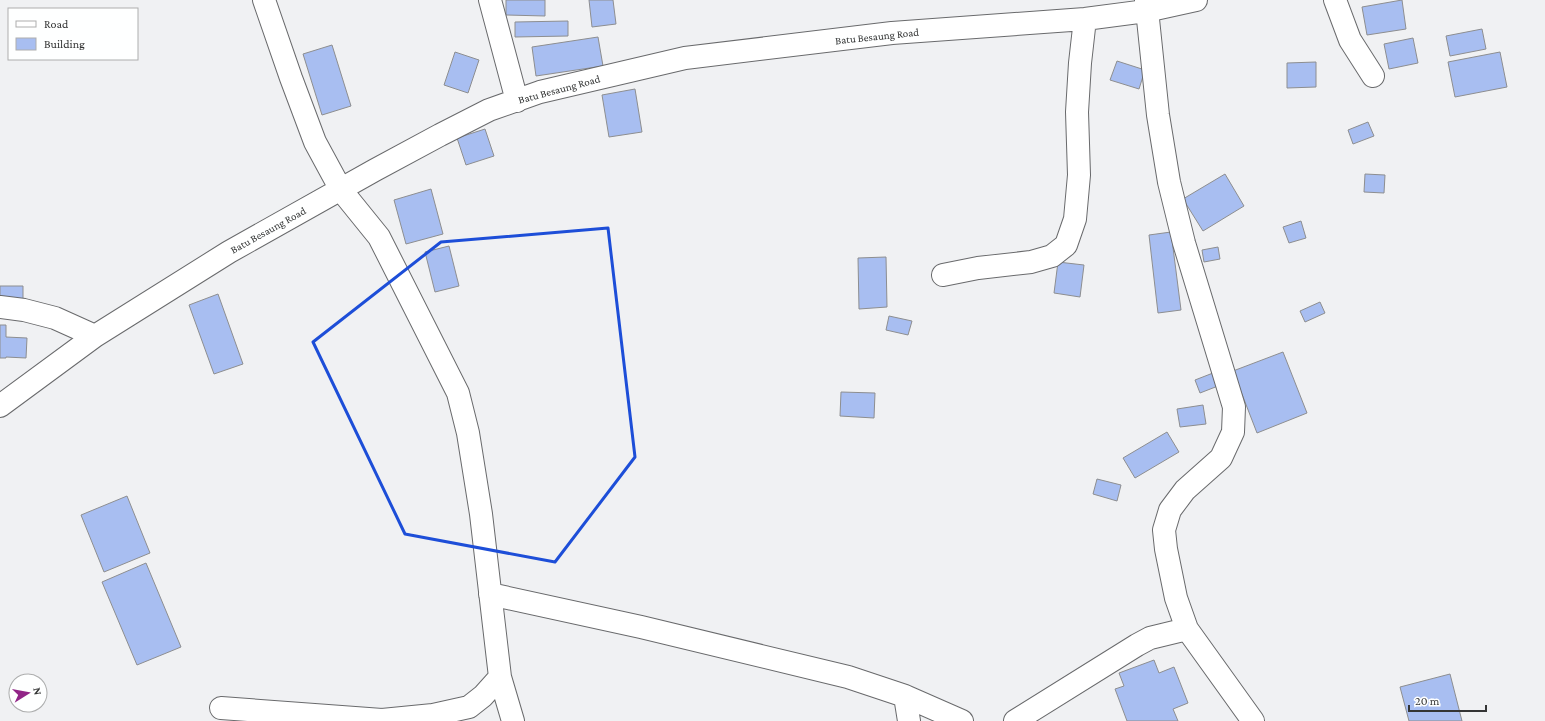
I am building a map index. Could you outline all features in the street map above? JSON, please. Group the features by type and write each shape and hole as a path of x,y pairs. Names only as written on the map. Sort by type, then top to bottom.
{"street":[{"path":"264,0 315,142 341,190 379,237 458,393 468,433 481,514 500,677 513,721"},
{"path":"490,0 517,101"},
{"name":"Batu Besaung Road","path":"0,406 95,336 229,252 375,170 489,110 540,92 685,58 892,33 1085,20 1146,6 1196,0"},
{"path":"1336,0 1350,40 1373,76"},
{"path":"1146,6 1158,115 1169,182 1184,243 1234,407 1233,432 1221,458 1185,490 1170,510 1164,530 1176,598 1187,629 1253,721"},
{"path":"943,275 978,268 1031,262 1052,256 1066,245 1075,219 1078,182 1080,63 1085,20"},
{"path":"0,307 24,310 55,318 95,336"},
{"path":"490,594 641,627 832,673 905,696 962,721"},
{"path":"1015,721 1143,641 1187,629"},
{"path":"222,708 382,720 432,715 469,706 484,696 500,677"},
{"path":"905,696 909,721"}],"highlighted area":[{"path":"608,228 635,457 555,562 405,534 313,342 441,242"}],"building":[{"path":"506,0 545,0 545,16 506,15"},
{"path":"589,0 613,0 616,24 592,27"},
{"path":"1402,0 1406,29 1367,35 1362,7"},
{"path":"568,21 568,36 515,37 515,22"},
{"path":"1482,29 1486,49 1450,56 1446,36"},
{"path":"598,37 603,66 536,76 532,47"},
{"path":"1413,38 1418,63 1389,69 1384,44"},
{"path":"332,45 351,106 322,115 303,54"},
{"path":"455,52 479,60 468,93 444,85"},
{"path":"1500,52 1507,87 1455,97 1448,62"},
{"path":"1117,61 1145,70 1139,89 1110,80"},
{"path":"1316,62 1316,87 1287,88 1287,63"},
{"path":"635,89 642,132 609,137 602,95"},
{"path":"1368,122 1374,136 1353,144 1348,130"},
{"path":"485,129 494,156 466,165 457,138"},
{"path":"1225,174 1244,206 1203,231 1183,199"},
{"path":"1365,174 1385,175 1384,193 1364,192"},
{"path":"431,189 443,234 406,244 394,200"},
{"path":"1301,221 1306,238 1289,243 1283,227"},
{"path":"1171,232 1181,310 1158,313 1149,235"},
{"path":"449,246 459,286 435,292 425,252"},
{"path":"1218,247 1220,259 1204,262 1202,250"},
{"path":"886,257 887,307 859,309 858,258"},
{"path":"1058,262 1084,265 1080,297 1054,293"},
{"path":"0,286 23,286 23,301 0,300"},
{"path":"218,294 243,364 214,374 189,305"},
{"path":"1320,302 1325,313 1305,322 1300,311"},
{"path":"889,316 912,321 908,335 886,330"},
{"path":"0,325 6,325 6,337 27,338 26,358 0,358"},
{"path":"1283,352 1307,413 1257,433 1233,371"},
{"path":"1213,373 1218,386 1200,393 1195,380"},
{"path":"841,392 875,393 874,418 840,416"},
{"path":"1203,405 1206,424 1180,427 1177,409"},
{"path":"1167,432 1179,452 1135,478 1123,458"},
{"path":"1097,479 1121,485 1117,501 1093,494"},
{"path":"127,496 150,553 104,572 81,515"},
{"path":"146,563 181,647 137,665 102,582"},
{"path":"1154,660 1159,673 1174,667 1188,703 1173,709 1178,721 1127,721 1115,689 1124,686 1119,673"},
{"path":"1450,674 1462,721 1409,721 1400,687"}]}
